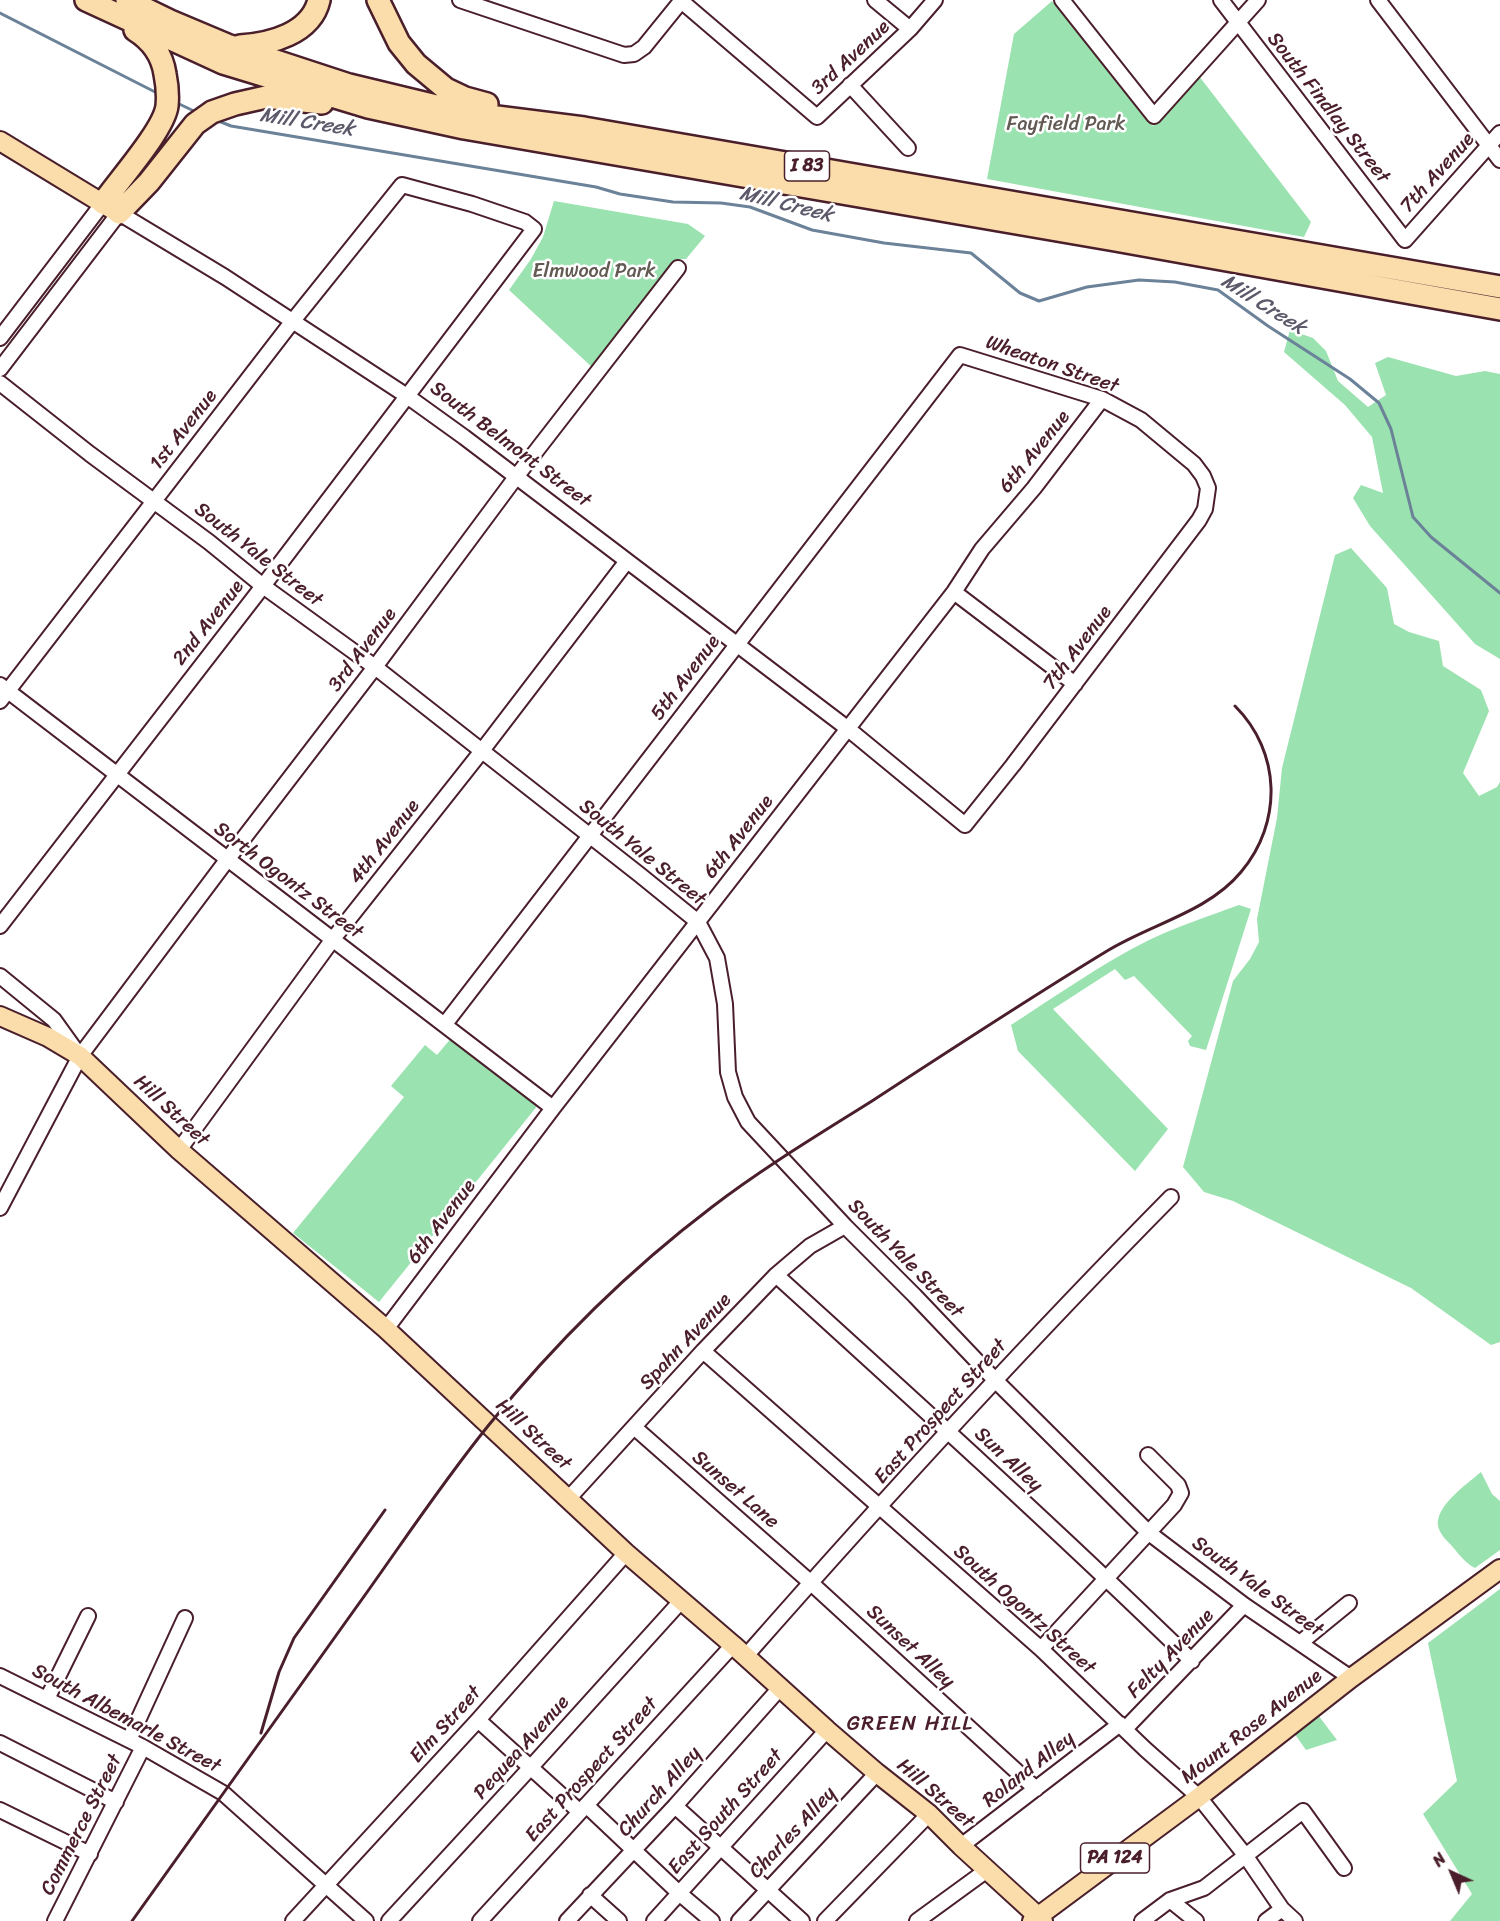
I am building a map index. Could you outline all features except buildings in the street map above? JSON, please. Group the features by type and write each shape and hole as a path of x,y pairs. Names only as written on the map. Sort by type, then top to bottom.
{"highway":[{"name":"I 83","path":"127,0 232,47 350,85 465,113 584,128 1500,287"},
{"path":"232,47 274,42 294,32 311,16 319,0"},
{"path":"378,0 399,43 416,64 446,90 465,99 584,128"},
{"name":"I 83","path":"87,1 223,63 368,107 465,128 1500,309"},
{"path":"87,1 147,37 160,56 167,84 167,108 162,120 111,208"},
{"path":"111,208 149,182 195,124 212,112 235,104 266,97 391,112"}],"main road":[{"name":"South Belmont Street","path":"0,141 111,208"},
{"path":"0,1017 48,1037 80,1056"},
{"name":"Hill Street","path":"80,1056 179,1150 386,1329 626,1553 827,1730 929,1814 1037,1920"},
{"name":"Mount Rose Avenue","path":"1037,1920 1352,1678 1500,1569"}],"street":[{"path":"460,0 624,55 634,54 644,47 681,0"},
{"name":"3rd Avenue","path":"681,0 817,117 910,29 935,0"},
{"path":"875,0 910,29"},
{"path":"1062,0 1154,116 1258,0"},
{"name":"South Findlay Street","path":"1221,0 1405,240"},
{"path":"1378,0 1500,160"},
{"path":"850,85 908,148"},
{"name":"7th Avenue","path":"1405,240 1500,133"},
{"name":"1st Avenue","path":"3,693 292,322 402,185 472,204 525,222 534,229"},
{"path":"0,338 111,208"},
{"path":"0,369 111,208"},
{"name":"South Belmont Street","path":"111,208 225,277 407,396 847,728 965,825"},
{"name":"2nd Avenue","path":"0,926 534,229"},
{"name":"3rd Avenue","path":"0,1208 80,1056 516,477 678,268"},
{"name":"Wheaton Street","path":"960,355 1102,399 1141,420 1194,464 1209,488"},
{"name":"5th Avenue","path":"445,1024 960,355"},
{"name":"South Yale Street","path":"0,382 90,454 155,500 263,585 375,667 698,922 717,958 725,1004 728,1072 735,1097 748,1122 845,1226 995,1380 1149,1533 1244,1605 1352,1678"},
{"name":"6th Avenue","path":"386,1329 553,1108 954,592 982,549 1034,488 1102,399"},
{"name":"7th Avenue","path":"965,825 1199,520 1205,509 1209,488"},
{"name":"4th Avenue","path":"179,1150 333,939 481,752 627,561"},
{"path":"954,592 1075,684"},
{"name":"Sorth Ogontz Street","path":"3,693 117,773 226,860 553,1108"},
{"name":"Hill Street","path":"0,976 54,1020 80,1056"},
{"name":"East Prospect Street","path":"480,1921 583,1808 810,1582 1082,1287 1171,1197"},
{"name":"Spahn Avenue","path":"569,1498 776,1275 810,1246 845,1226"},
{"name":"Sun Alley","path":"776,1275 948,1431 1192,1661"},
{"name":"South Ogontz Street","path":"703,1351 1041,1649 1199,1797 1245,1855 1282,1909 1295,1921"},
{"name":"Sunset Lane","path":"634,1427 810,1582"},
{"path":"1041,1649 1149,1533 1174,1505 1181,1493 1178,1485 1148,1455"},
{"name":"Elm Street","path":"293,1921 478,1720 626,1553"},
{"name":"Sunset Alley","path":"810,1582 1036,1789"},
{"name":"Pequea Avenue","path":"389,1921 682,1600"},
{"path":"1300,1643 1349,1603"},
{"name":"Felty Avenue","path":"1122,1726 1192,1661 1244,1605"},
{"path":"47,1699 88,1616"},
{"name":"Commerce Street","path":"129,1740 185,1618"},
{"name":"South Albemarle Street","path":"0,1676 143,1747 223,1793 366,1921"},
{"name":"Church Alley","path":"567,1921 675,1806 780,1688"},
{"path":"478,1720 531,1767 634,1850 712,1921"},
{"name":"Roland Alley","path":"961,1846 1122,1726"},
{"name":"East South Street","path":"654,1921 827,1730"},
{"path":"0,1743 116,1802"},
{"name":"Commerce Street","path":"55,1921 143,1747"},
{"name":"Charles Alley","path":"739,1921 877,1773"},
{"path":"675,1806 802,1921"},
{"path":"0,1810 90,1854"},
{"path":"1142,1921 1170,1900 1204,1888 1303,1811 1344,1868"},
{"path":"825,1921 929,1814"},
{"path":"917,1921 987,1870"},
{"path":"590,1895 619,1921"},
{"path":"1170,1900 1196,1921"},
{"path":"1266,1921 1282,1909"}],"green space":[{"name":"Fayfield Park","path":"1052,1 1153,126 1199,76 1311,222 1304,237 987,179 1014,34"},
{"name":"Elmwood Park","path":"554,201 688,224 705,236 686,259 674,261 671,264 666,278 594,369 509,290 543,237"},
{"path":"1290,330 1313,338 1326,351 1338,381 1368,407 1386,395 1375,363 1388,357 1456,376 1485,371 1500,374 1500,659 1475,644 1370,526 1353,498 1361,485 1383,493 1372,437 1345,405 1284,352"},
{"path":"1351,548 1387,588 1394,624 1409,632 1439,641 1443,666 1481,690 1489,711 1463,773 1479,796 1497,787 1500,782 1500,1342 1491,1345 1411,1288 1233,1201 1204,1192 1183,1167 1233,981 1250,959 1259,942 1257,919 1277,818 1282,768 1335,555"},
{"path":"1239,905 1251,909 1206,1050 1190,1046 1188,1041 1192,1036 1134,976 1125,980 1115,969 1053,1009 1168,1129 1135,1171 1018,1051 1011,1025 1131,949 1171,930"},
{"path":"453,1036 538,1105 379,1302 293,1233 404,1097 391,1086 425,1045 437,1055"},
{"path":"1481,1472 1492,1494 1500,1501 1500,1550 1475,1568 1465,1561 1443,1537 1438,1526 1438,1518 1453,1496"},
{"path":"1500,1589 1500,1921 1450,1921 1472,1894 1423,1814 1457,1781 1428,1643"},
{"path":"1318,1715 1337,1740 1306,1750 1294,1733"}],"waterway":[{"name":"Mill Creek","path":"0,13 159,94"},
{"name":"Mill Creek","path":"175,102 196,112"},
{"name":"Mill Creek","path":"216,120 231,126 596,187 620,194 673,202 721,203 750,207 812,230 884,243 971,253 1020,293 1039,301 1087,287 1139,280 1175,282 1218,290 1268,326 1350,379 1379,403 1391,429 1413,517 1431,537 1500,593"}],"railway":[{"path":"132,1921 471,1448 539,1366 622,1282 681,1231 771,1165 1107,951 1196,907 1228,886 1241,872 1255,852 1264,831 1270,810 1271,788 1268,766 1261,744 1250,724 1235,706"},
{"path":"261,1733 279,1672 294,1638 385,1510"}],"district":[{"name":"GREEN HILL","path":"910,1725"}]}
